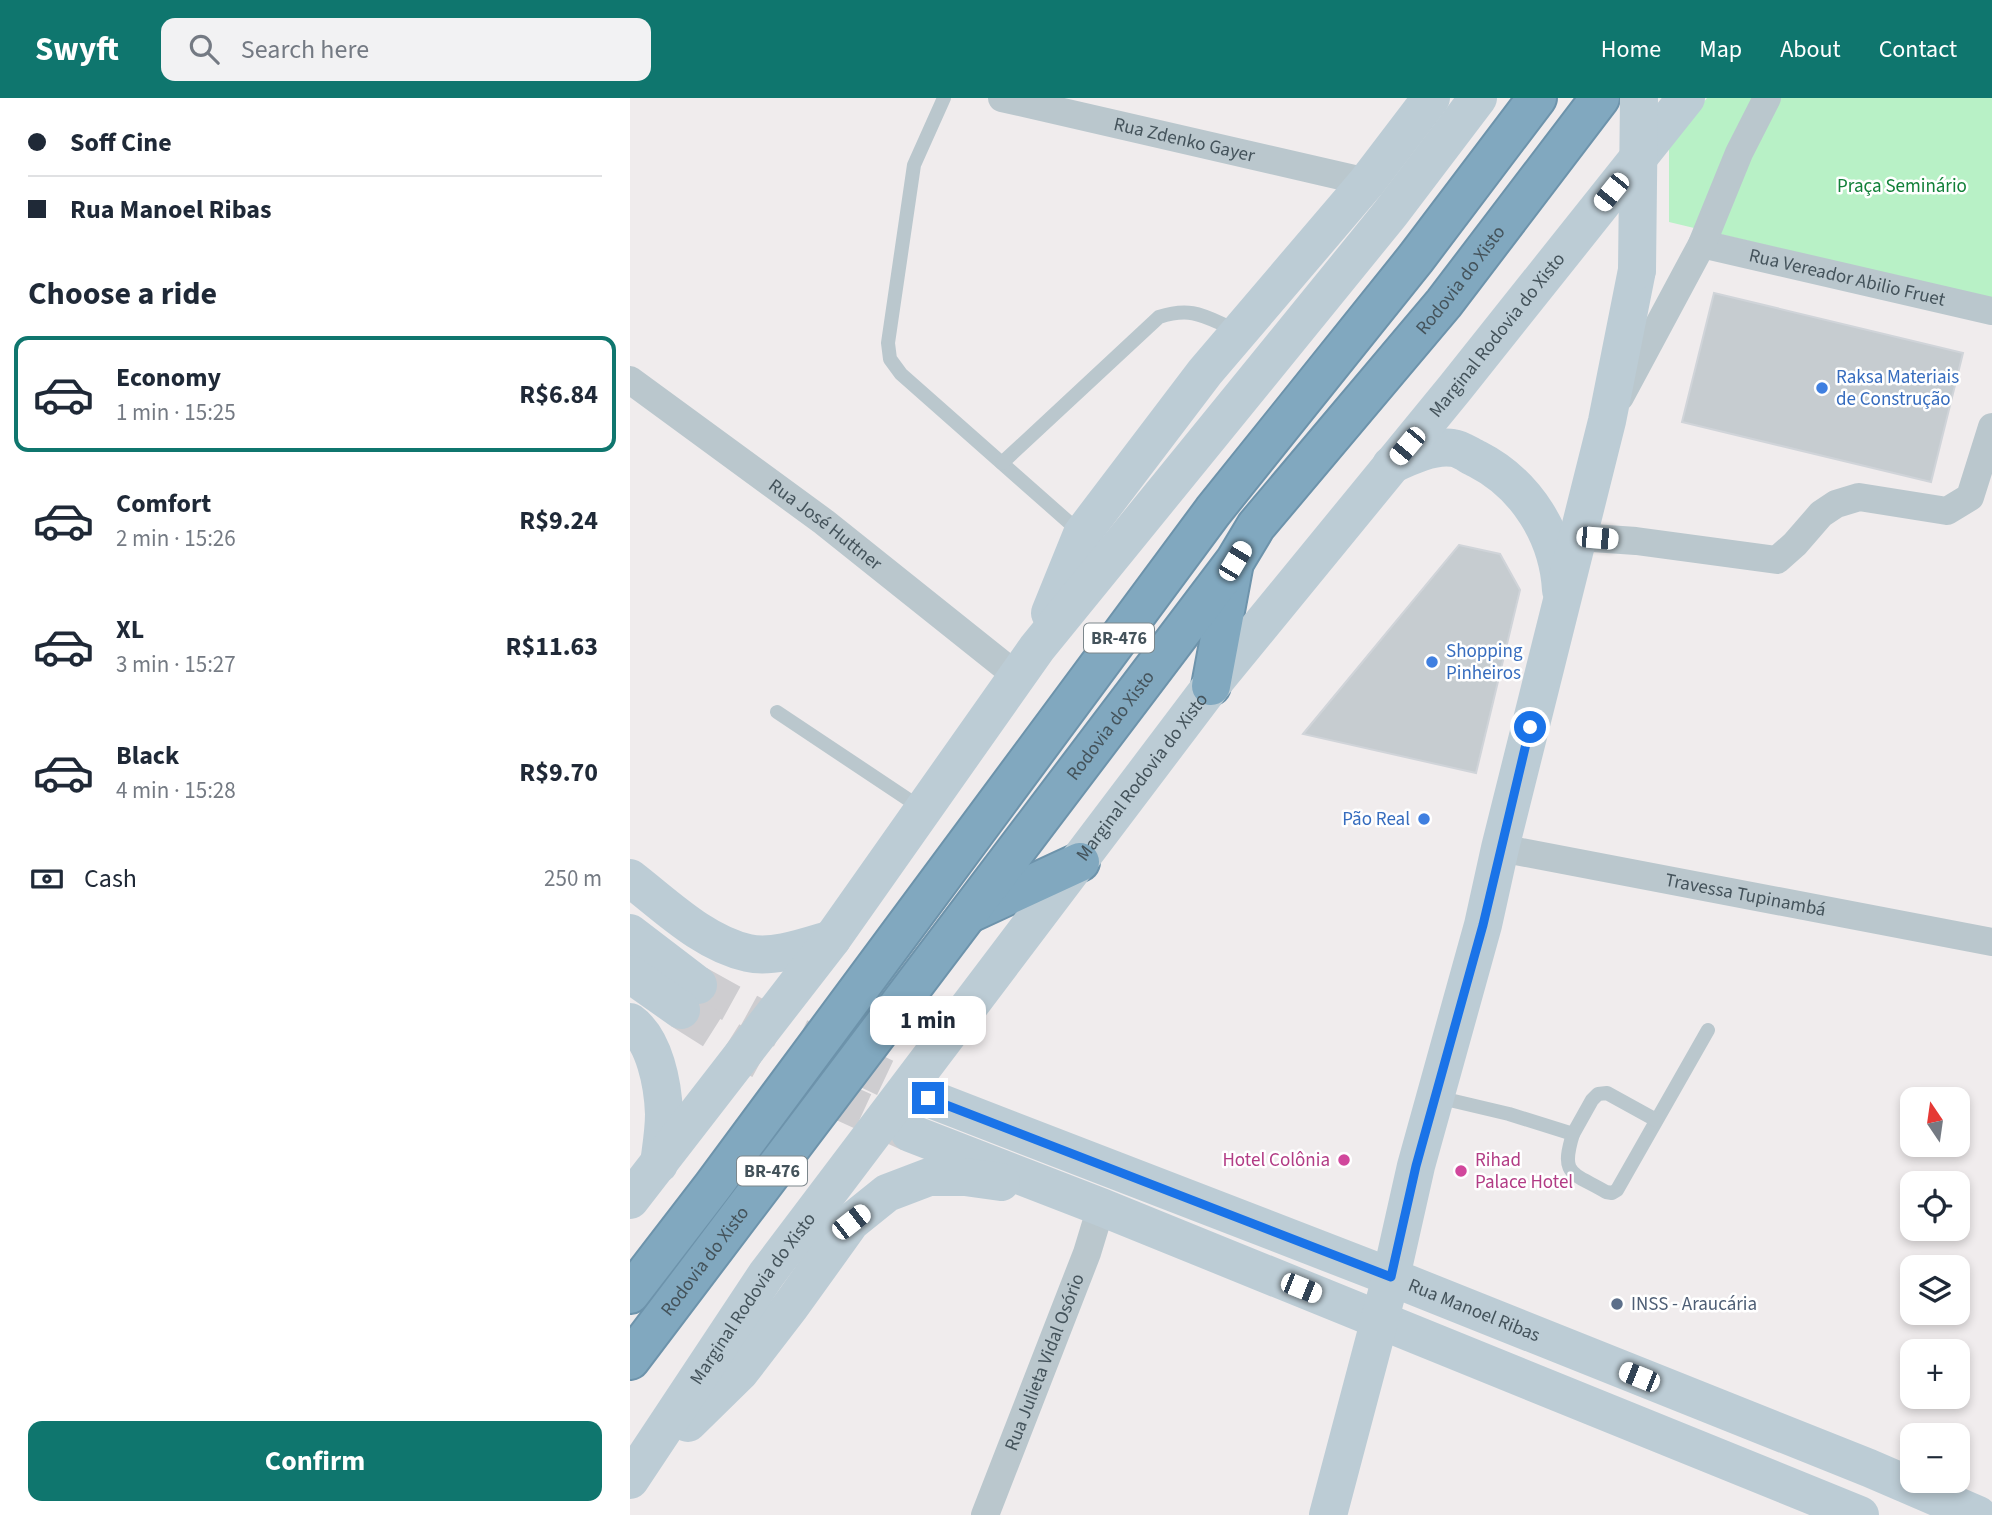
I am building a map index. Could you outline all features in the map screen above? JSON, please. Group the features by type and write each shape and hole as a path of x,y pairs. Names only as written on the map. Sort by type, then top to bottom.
{"highway":[{"name":"Rodovia do Xisto","path":"630,1294 1213,511 1416,258 1537,98"},
{"name":"Rodovia do Xisto","path":"630,1360 1235,561 1256,526 1444,303 1600,98"},
{"path":"1211,686 1235,561"},
{"path":"967,914 1080,862"}],"main road":[{"path":"1027,662 1082,534 1205,372 1367,182 1431,98"},
{"path":"630,1200 832,939 1027,662 1390,214 1478,98"},
{"path":"1330,1514 1391,1277 1416,1166 1483,925 1607,421 1637,270 1639,98"},
{"name":"Marginal Rodovia do Xisto","path":"638,1469 766,1275 1211,686 1455,388 1686,98"},
{"path":"1455,388 1448,403 1449,420 1466,454"},
{"path":"1391,465 1436,450 1453,448 1502,475 1517,489 1536,514 1550,541 1557,561 1561,602"},
{"path":"630,878 708,937 749,954 787,952 832,939"},
{"path":"630,933 689,997 630,974"},
{"path":"630,1022 649,1044 659,1080 664,1114 659,1164"},
{"name":"Rua Manoel Ribas","path":"928,1098 1391,1277 1869,1468 1978,1515"},
{"path":"910,1133 1101,1207 1860,1515"},
{"path":"638,1469 740,1372 851,1222 887,1193 929,1177 965,1177 1058,1190"}],"street":[{"name":"Rua Zdenko Gayer","path":"1002,98 1367,182"},
{"path":"1607,421 1702,244 1739,153 1767,98"},
{"name":"Rua Vereador Abilio Fruet","path":"1702,244 1992,311"},
{"name":"Rua José Huttner","path":"630,380 824,522 1027,662"},
{"path":"1578,537 1636,541 1777,559 1795,544 1821,514 1836,504 1859,497 1948,511 1970,497 1992,427"},
{"name":"Travessa Tupinambá","path":"1500,848 1992,942"},
{"name":"Rua Julieta Vidal Osório","path":"985,1515 1087,1253 1101,1207"}],"lane":[{"path":"944,98 914,165 888,343 891,359 901,374 1082,534"},
{"path":"1002,463 1159,317 1176,312 1192,312 1240,331"},
{"path":"777,712 923,810"},
{"path":"1656,1120 1607,1093 1598,1094 1573,1134 1565,1158 1568,1167 1584,1180 1612,1193 1617,1190 1708,1030"},
{"path":"1435,1097 1509,1114 1573,1134"}],"green space":[{"name":"Praça Seminário","path":"1707,98 1992,98 1992,299 1669,222 1669,145"}],"building":[{"name":"Raksa Materiais de Construção","path":"1714,293 1963,353 1931,482 1682,422"},
{"name":"Shopping Pinheiros","path":"1459,545 1500,554 1520,590 1476,773 1303,734"}],"tunnel":[{"path":"698,985 758,1018 928,1098"},
{"path":"681,1010 757,1058 810,1087 910,1133"}],"place":[{"name":"Raksa Materiais de Construção","path":"1822,388"},
{"name":"Shopping Pinheiros","path":"1432,662"},
{"name":"Pão Real","path":"1424,819"},
{"name":"Hotel Colônia","path":"1344,1160"},
{"name":"Rihad Palace Hotel","path":"1461,1171"},
{"name":"INSS - Araucária","path":"1617,1304"}],"route":[{"path":"928,1098 1391,1277 1416,1166 1483,925 1530,727"}]}
